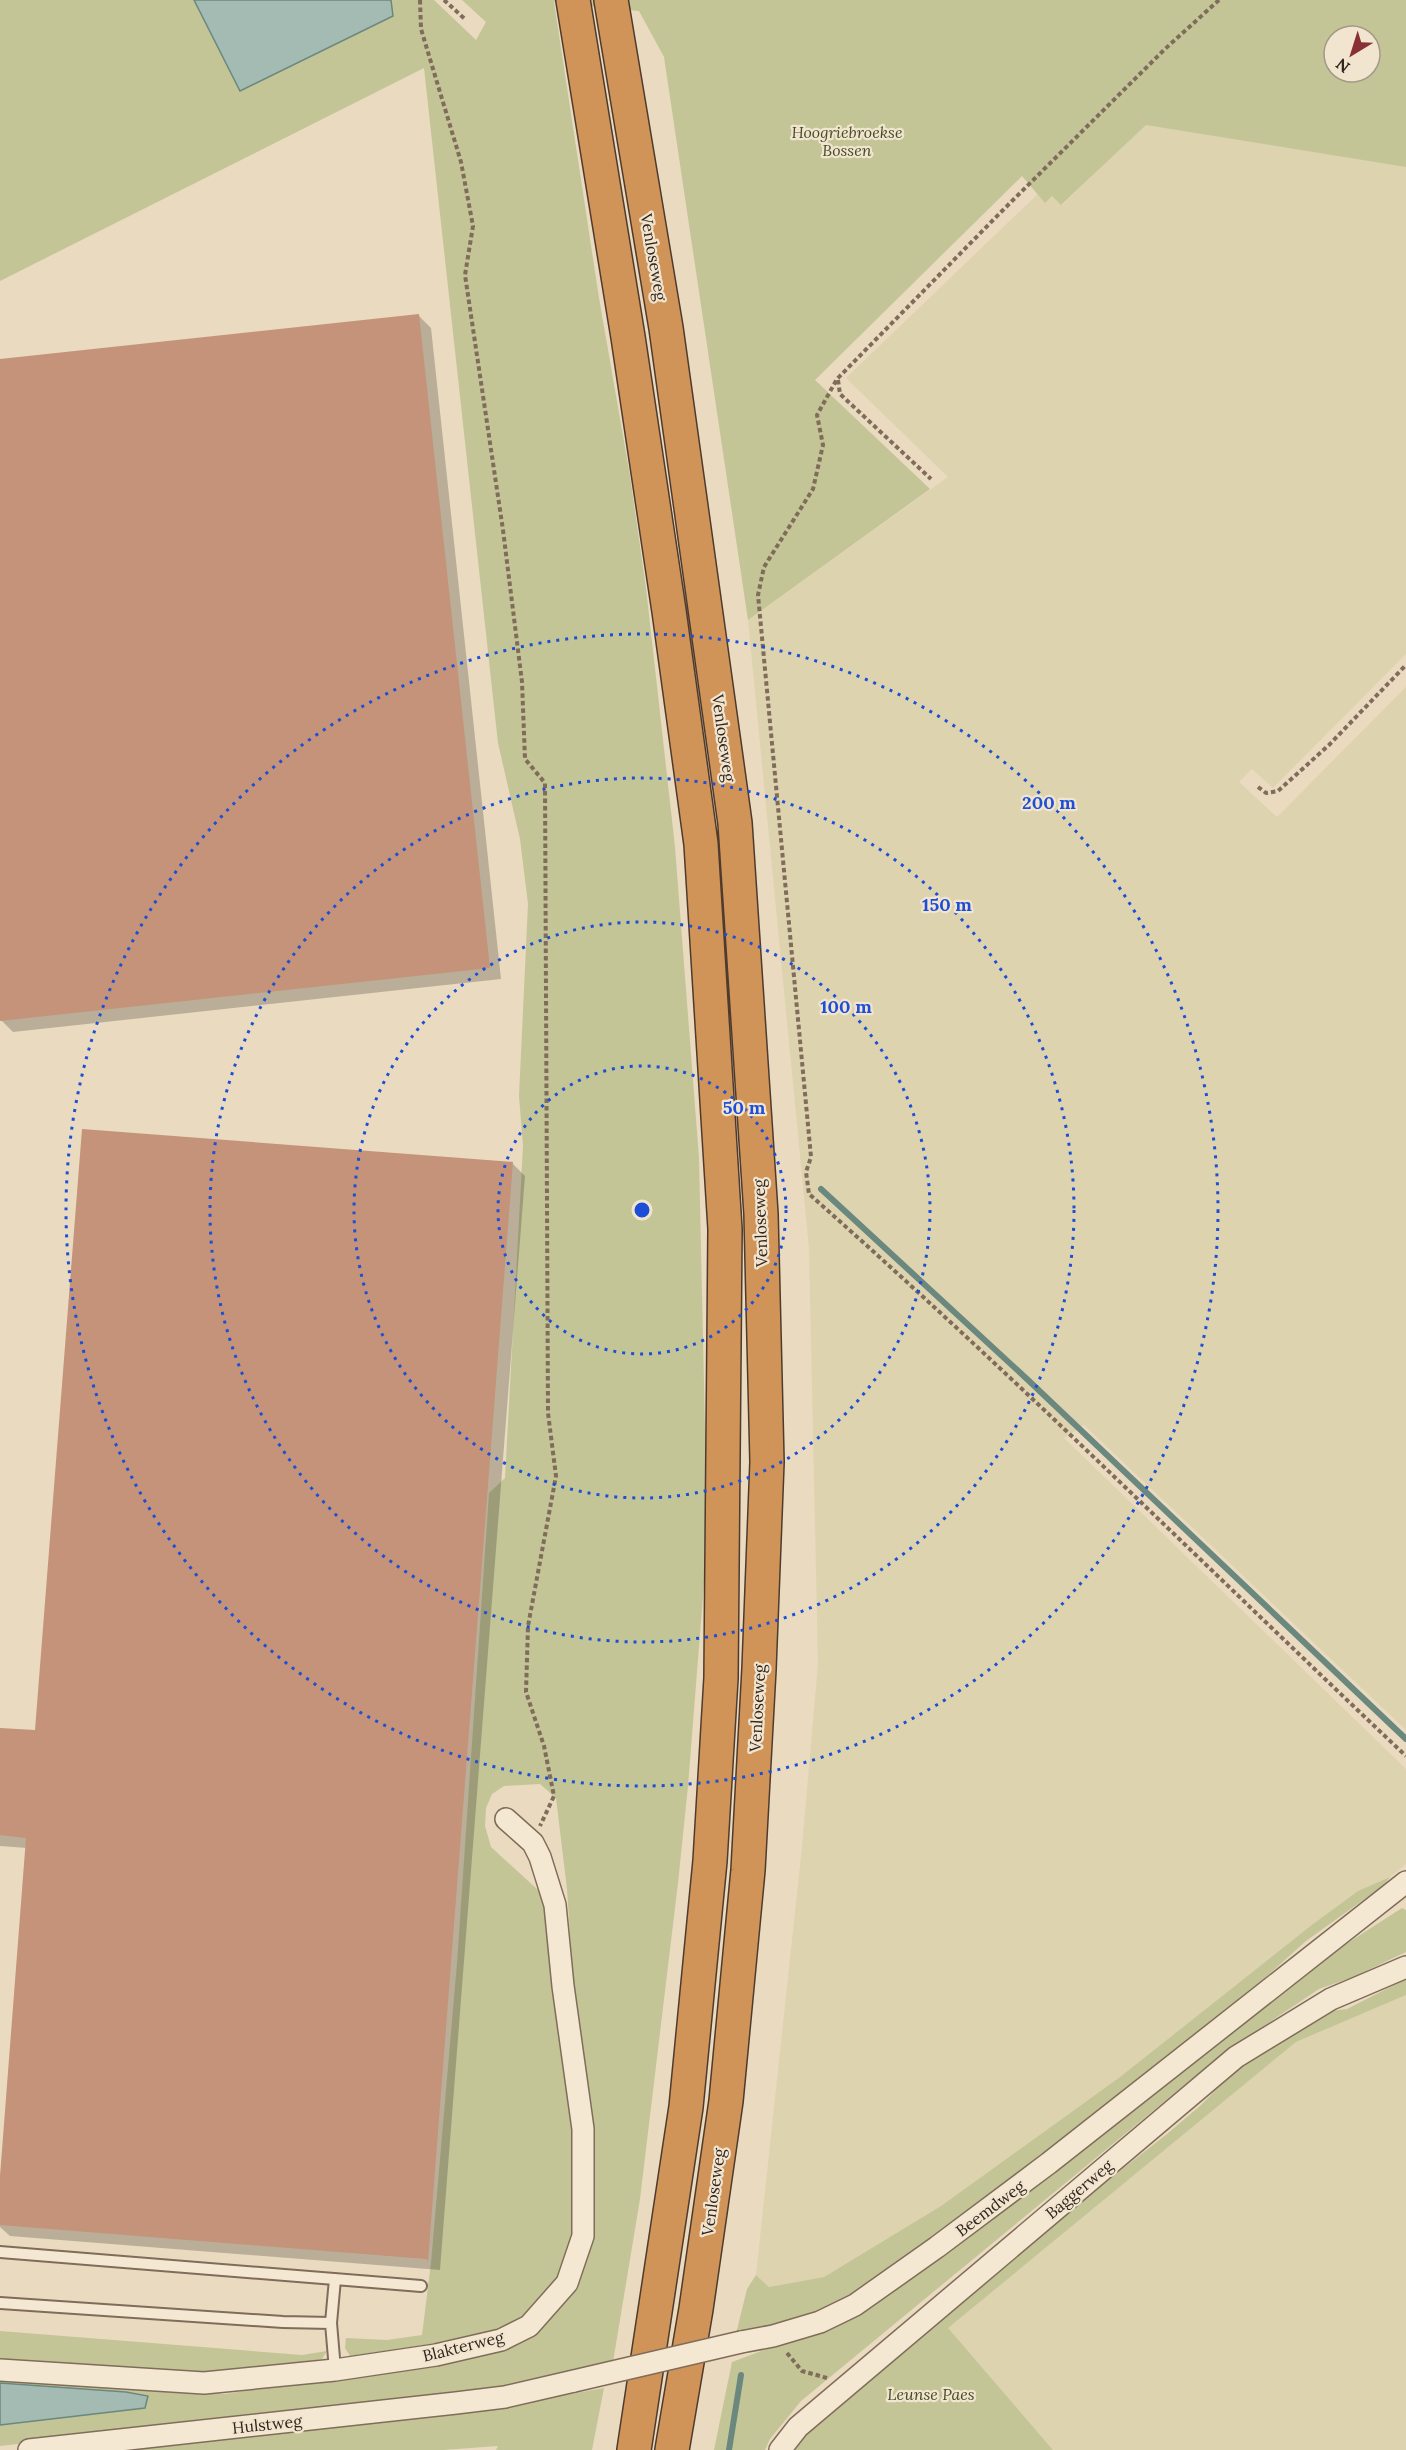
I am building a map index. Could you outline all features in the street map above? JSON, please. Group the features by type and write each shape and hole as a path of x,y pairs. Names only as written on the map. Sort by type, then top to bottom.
{"highway":[{"path":"573,0 628,337 669,610 700,844 724,1229 721,1678 710,1861 686,2107 634,2442"},
{"name":"Venloseweg","path":"611,0 668,339 735,823 761,1214 767,1462 748,1870 726,2101 696,2309 672,2450"}],"street":[{"name":"Blakterweg","path":"0,2370 204,2383 335,2370 436,2355 501,2340 529,2326 567,2283 583,2236 583,2129 563,1986 555,1905 540,1857 533,1843 506,1819"},
{"name":"Beemdweg","path":"505,2397 773,2336 820,2322 855,2305 937,2247 1067,2149 1406,1882"},
{"name":"Baggerweg","path":"780,2450 798,2427 1236,2057 1331,1999 1406,1967"},
{"name":"Hulstweg","path":"29,2450 505,2397"}],"lane":[{"path":"0,2252 421,2286"},
{"path":"335,2279 331,2323 335,2370"},
{"path":"0,2303 283,2322 331,2323"}],"path":[{"path":"420,0 421,29 461,162 472,226 465,275 505,542 522,682 525,759 545,783 548,954 548,1413 556,1476 528,1626 526,1692 544,1746 554,1796 533,1843"},
{"path":"444,0 466,20"},
{"path":"1219,0 1165,49 837,379 817,415 823,446 813,489 764,567 758,595 811,1157 806,1172 809,1194 844,1223 1024,1389 1406,1756"},
{"path":"837,379 840,394 931,479"},
{"path":"1258,787 1266,793 1278,791 1329,745 1406,664"},
{"path":"773,2336 802,2371 850,2385"}],"shaded area":[{"path":"194,0 391,0 393,16 240,91"},
{"path":"1146,124 1406,159 1406,654 1273,788 1252,769 1239,782 1277,817 1406,687 1406,1730 1084,1425 1064,1438 1406,1769 1406,1864 1390,1877 1358,1891 1313,1924 1120,2077 941,2206 824,2277 769,2287 756,2275 802,1847 818,1664 809,1248 748,620 948,477 846,378 1043,189 1062,205"},
{"path":"1406,1995 1406,2450 1053,2450 947,2328 1296,2042"},
{"path":"0,2383 126,2392 148,2396 145,2408 0,2425"}],"green space":[{"name":"Hoogriebroekse Bossen","path":"0,0 434,0 476,40 486,22 462,0 1406,0 1406,167 1146,125 1061,205 1052,196 1045,203 1022,176 815,380 930,489 748,620 664,57 639,11 554,2 646,588 675,847 699,1158 706,1474 704,1583 678,1883 640,2199 612,2368 498,2391 0,2446 0,2425 145,2408 148,2396 126,2392 0,2383 0,2378 225,2394 318,2380 510,2344 589,2249 595,2214 591,2131 574,1995 567,1889 556,1798 540,1784 504,1786 492,1794 486,1808 485,1826 491,1847 538,1890 548,1916 572,2113 577,2225 561,2278 529,2312 510,2325 479,2337 350,2356 345,2348 346,2338 387,2340 422,2335 431,2263 457,1963 489,1493 505,1478 523,1146 519,1096 528,904 520,839 498,743 424,68 0,281"},
{"path":"1390,1877 1384,1885 1306,1941 1197,2039 959,2220 846,2298 814,2315 735,2338 747,2289 756,2275 769,2287 824,2277 941,2206 1120,2077 1358,1891"},
{"path":"1402,1908 1406,1910 1406,1952 1353,1977 1319,1989 1222,2054 801,2401 770,2439 765,2450 714,2450 732,2362 806,2334 1326,1957"},
{"name":"Leunse Paes","path":"1406,1979 1406,1995 1296,2042 948,2328 1053,2450 790,2450 851,2391 936,2315 1167,2134 1201,2105 1238,2067 1330,2011 1347,2009"},
{"path":"0,2331 302,2355 327,2351 322,2359 222,2375 134,2371 0,2359"},
{"path":"604,2388 592,2450 496,2450 498,2446 443,2450 102,2450 485,2409"}],"building":[{"path":"419,314 490,968 0,1021 0,359"},
{"path":"82,1129 513,1162 428,2261 426,2259 0,2225 0,2176 26,1838 0,1835 0,1728 35,1730"}],"waterway":[{"path":"821,1189 1028,1380 1406,1739"},
{"path":"729,2450 741,2375"}]}
